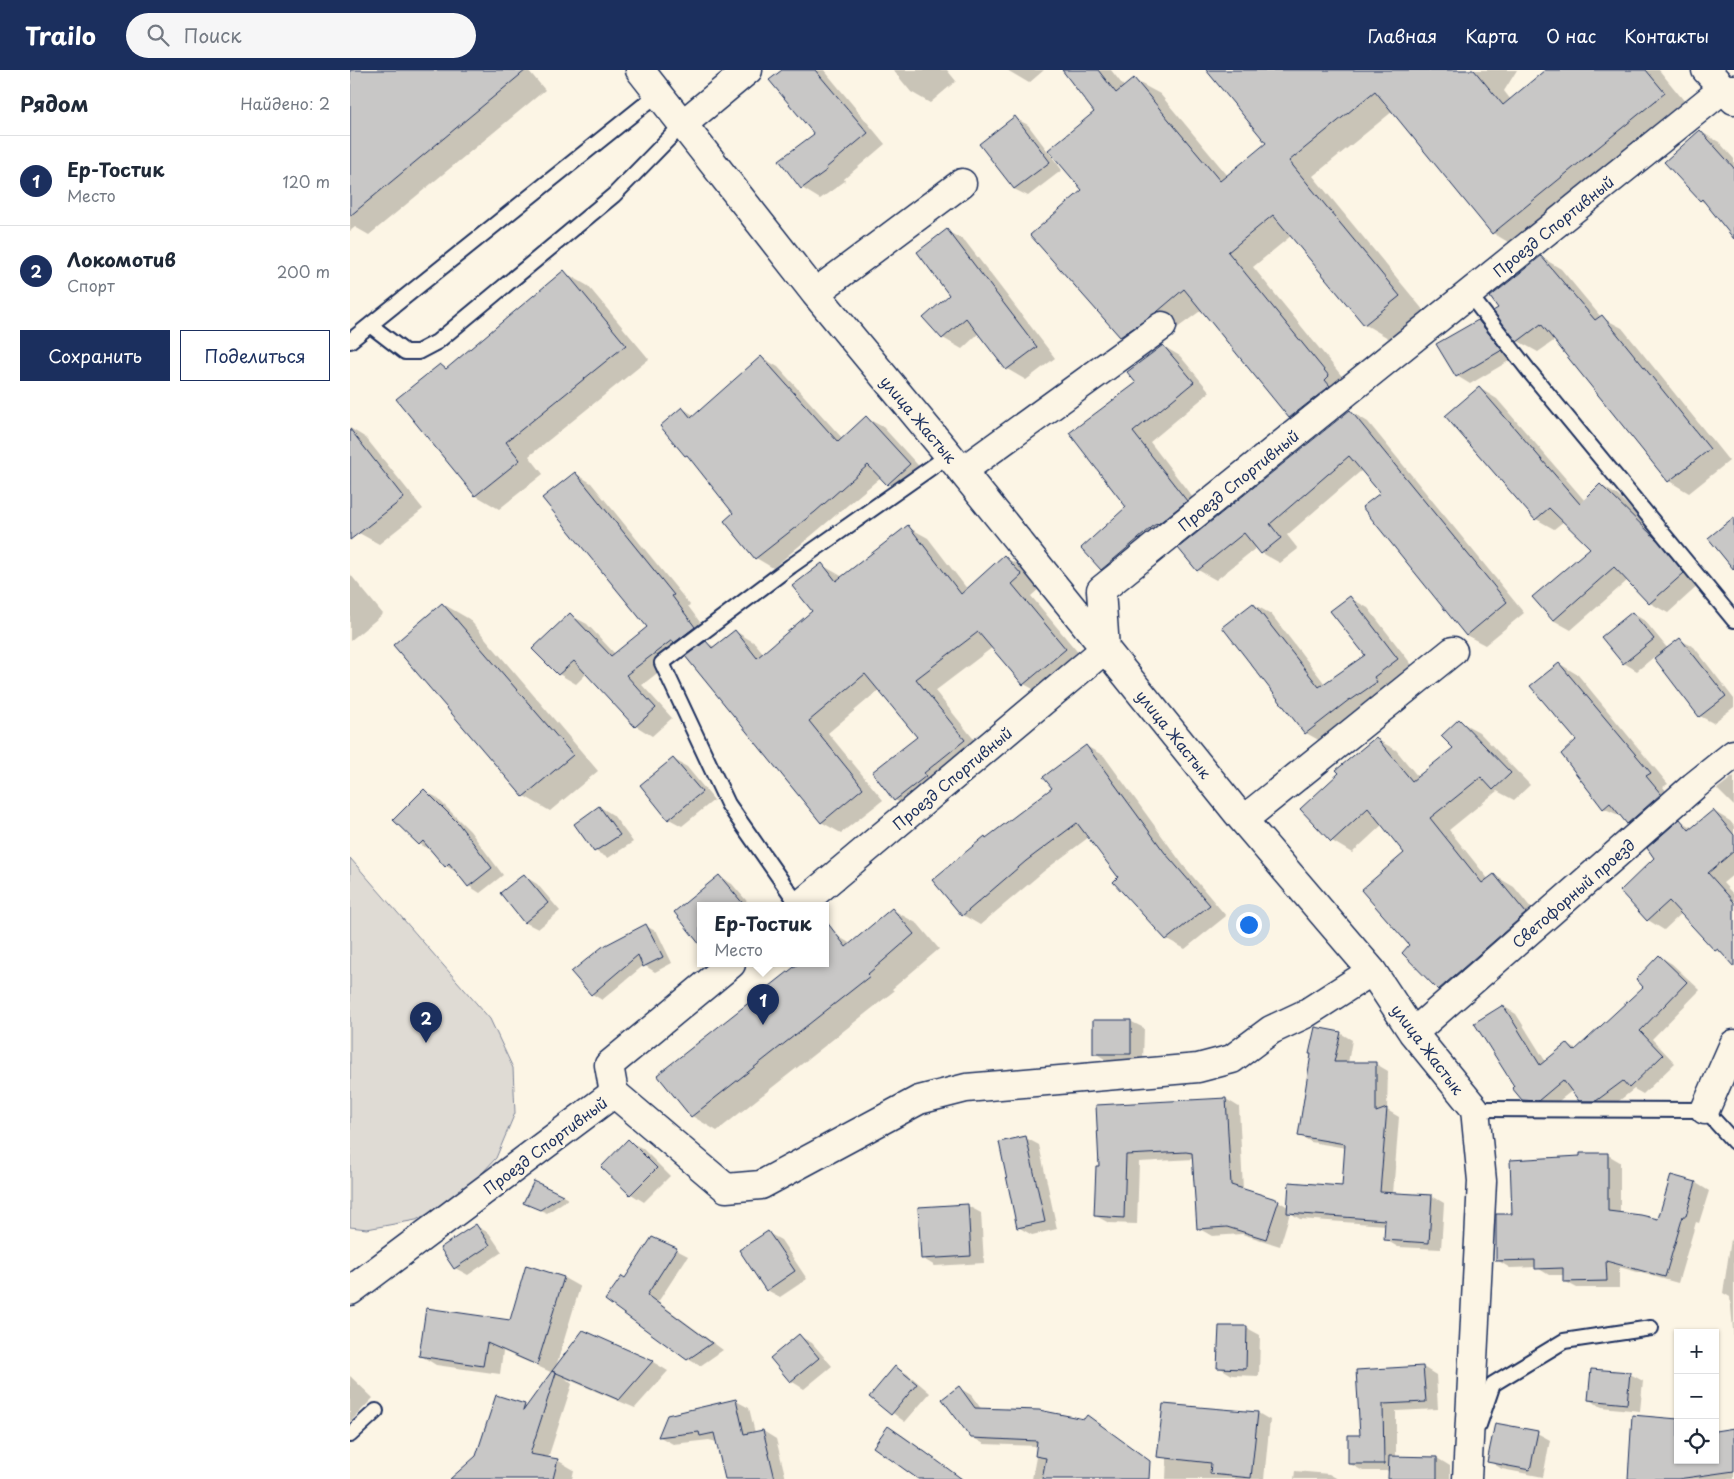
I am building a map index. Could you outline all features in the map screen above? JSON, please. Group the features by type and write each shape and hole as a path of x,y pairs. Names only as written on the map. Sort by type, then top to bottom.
{"street":[{"name":"улица Жастык","path":"640,70 815,293 956,463 1243,820 1372,971 1414,1033 1475,1109 1482,1181 1468,1466"},
{"path":"683,124 748,70"},
{"name":"Проезд Спортивный","path":"805,902 1105,649 1101,590 1724,87"},
{"path":"815,293 962,183"},
{"path":"956,463 1162,326"},
{"path":"1243,820 1453,651"},
{"name":"Светофорный проезд","path":"1414,1033 1694,786 1734,754"},
{"name":"Проезд Спортивный","path":"350,1290 614,1093 609,1065 727,967"},
{"path":"614,1093 726,1188 761,1185 919,1100 966,1088 1198,1068 1232,1059 1271,1030 1305,1014 1372,971"},
{"path":"1704,1110 1734,1044"}],"lane":[{"path":"350,341 659,93"},
{"path":"370,325 405,352 418,352 437,342 614,195 683,124"},
{"path":"1469,294 1529,371 1734,620"},
{"path":"797,902 728,804 662,663 790,566 956,463"},
{"path":"1475,1109 1704,1110 1734,1142"},
{"path":"1468,1466 1493,1384 1564,1341 1651,1328"},
{"path":"350,1434 376,1411"}],"shaded area":[{"path":"350,858 490,1019 513,1068 515,1113 496,1158 461,1196 416,1220 367,1229 350,1227"}],"building":[{"path":"350,70 526,70 350,216"},
{"path":"782,70 815,70 868,133 826,168 827,170 801,189 779,160 814,134 769,80"},
{"path":"1062,70 1098,70 1116,93 1134,78 1220,181 1266,143 1206,70 1474,70 1503,105 1545,70 1646,70 1665,93 1492,234 1375,91 1289,161 1400,296 1364,325 1273,215 1228,252 1329,376 1325,380 1330,386 1289,418 1184,289 1157,312 1120,337 1030,235 1082,190 1048,150 1094,112"},
{"path":"1015,116 1050,162 1014,189 979,144"},
{"path":"1700,130 1734,168 1734,239 1702,199 1700,201 1664,162"},
{"path":"947,229 1037,347 1006,370 966,318 942,339 923,318 949,295 917,252"},
{"path":"1541,256 1595,320 1602,315 1710,449 1668,482 1541,324 1517,342 1493,311 1498,308 1490,297"},
{"path":"564,270 626,345 506,442 520,460 475,496 396,399 440,364 446,369"},
{"path":"1478,320 1502,350 1456,377 1436,344"},
{"path":"1163,345 1194,382 1133,432 1187,501 1157,523 1101,570 1081,548 1126,507 1069,433 1136,383 1127,372"},
{"path":"761,356 838,442 866,416 910,464 887,485 868,465 815,512 755,559 724,521 733,513 687,455 685,456 660,426 682,407 691,418"},
{"path":"1479,387 1580,504 1600,484 1660,543 1684,573 1649,604 1614,567 1553,621 1532,597 1590,548 1549,508 1535,520 1445,416"},
{"path":"1350,410 1507,602 1466,636 1362,507 1380,493 1349,456 1270,524 1281,538 1261,554 1244,533 1197,571 1178,548"},
{"path":"350,429 404,498 350,540"},
{"path":"575,472 674,595 672,596 695,627 674,643 672,640 626,675 656,708 635,727 574,661 558,675 532,649 570,613 611,656 647,627 542,498"},
{"path":"1734,517 1734,570 1708,538"},
{"path":"908,525 961,594 1004,555 1022,575 1012,584 1066,649 1023,685 978,632 916,679 965,740 924,773 926,776 894,801 872,772 917,737 865,674 809,721 863,788 821,823 685,656 706,641 712,648 735,630 757,658 812,611 792,586 822,563 836,581"},
{"path":"1350,596 1398,659 1374,677 1377,682 1350,699 1305,734 1222,627 1253,603 1319,687 1365,655 1330,611"},
{"path":"442,603 573,755 523,797 393,645"},
{"path":"1632,612 1654,639 1623,664 1601,637"},
{"path":"1680,638 1726,696 1699,717 1654,658"},
{"path":"1559,663 1651,773 1646,776 1661,794 1627,824 1610,803 1603,809 1561,754 1576,740 1530,686"},
{"path":"1459,719 1511,773 1493,790 1481,777 1430,818 1482,883 1494,874 1526,913 1438,990 1402,953 1409,945 1361,890 1404,853 1368,808 1331,842 1300,809 1339,773 1336,770 1376,737 1412,781 1453,748 1441,736"},
{"path":"1086,745 1165,853 1210,905 1166,940 1113,882 1118,877 1077,823 1026,861 962,916 932,880 985,836 986,838 1052,788 1043,777"},
{"path":"673,758 702,792 668,820 640,785"},
{"path":"424,789 458,823 492,868 468,887 449,863 445,867 423,841 419,845 393,820"},
{"path":"599,806 620,835 594,852 574,824"},
{"path":"1713,810 1734,835 1734,851 1708,873 1734,902 1734,967 1718,949 1715,951 1669,901 1647,921 1620,891 1654,858 1647,848 1680,819 1689,830"},
{"path":"524,874 548,903 524,923 500,893"},
{"path":"719,875 742,902 697,902 697,941 674,912"},
{"path":"892,908 914,934 868,974 870,976 691,1117 657,1075 794,967 829,967 829,925 846,947"},
{"path":"646,924 663,957 643,967 638,955 591,995 571,972 602,947"},
{"path":"1659,955 1687,982 1640,1031 1663,1055 1629,1088 1623,1081 1596,1101 1579,1101 1563,1080 1538,1101 1522,1100 1512,1088 1514,1086 1474,1023 1503,1005 1540,1065 1567,1043 1574,1051 1643,987 1636,979"},
{"path":"1093,1020 1131,1020 1131,1054 1093,1054"},
{"path":"1315,1027 1341,1032 1334,1062 1376,1062 1376,1112 1387,1108 1380,1192 1432,1195 1429,1243 1384,1240 1385,1220 1287,1213 1289,1182 1342,1186 1345,1144 1298,1136 1311,1054 1309,1054"},
{"path":"1226,1098 1231,1185 1279,1200 1266,1239 1227,1227 1197,1229 1192,1153 1186,1152 1126,1155 1124,1218 1094,1216 1096,1166 1099,1166 1096,1105"},
{"path":"1026,1136 1045,1222 1017,1228 999,1142"},
{"path":"628,1139 657,1168 630,1195 601,1167"},
{"path":"1580,1153 1608,1153 1608,1211 1658,1219 1671,1175 1696,1182 1686,1216 1683,1216 1665,1277 1606,1261 1607,1281 1563,1282 1563,1268 1535,1269 1535,1260 1496,1261 1496,1214 1512,1214 1510,1160 1580,1156"},
{"path":"534,1181 563,1195 540,1210 523,1203"},
{"path":"968,1204 971,1256 921,1259 918,1207"},
{"path":"476,1224 490,1245 454,1269 440,1248"},
{"path":"768,1231 795,1271 766,1291 739,1250"},
{"path":"652,1237 677,1248 647,1295 712,1343 687,1360 605,1300 622,1276 625,1278"},
{"path":"526,1265 564,1277 537,1365 487,1343 483,1366 419,1356 426,1308 510,1320"},
{"path":"1219,1326 1247,1326 1246,1369 1217,1368"},
{"path":"583,1330 653,1361 619,1400 552,1371"},
{"path":"799,1334 819,1358 790,1382 770,1358"},
{"path":"895,1366 917,1384 891,1415 869,1397"},
{"path":"1423,1366 1426,1402 1383,1404 1384,1464 1348,1464 1348,1435 1360,1435 1356,1370"},
{"path":"1591,1369 1630,1372 1627,1404 1588,1400"},
{"path":"552,1371 556,1373 530,1454 558,1459 553,1479 450,1479 476,1456 496,1395 525,1404 523,1411"},
{"path":"959,1386 975,1408 1039,1410 1084,1419 1087,1415 1150,1461 1149,1479 1042,1479 1046,1458 1035,1456 1037,1441 971,1438 942,1399"},
{"path":"736,1399 744,1434 763,1430 775,1479 725,1479 714,1433 700,1436 699,1432 658,1437 667,1415"},
{"path":"1163,1404 1258,1412 1251,1478 1210,1474 1211,1463 1157,1457"},
{"path":"1632,1415 1674,1419 1674,1464 1719,1464 1719,1430 1734,1428 1734,1471 1678,1479 1628,1479"},
{"path":"1495,1423 1538,1431 1530,1470 1487,1462"},
{"path":"888,1426 962,1479 918,1479 873,1447"},
{"path":"1389,1456 1437,1457 1437,1479 1388,1479"}],"place":[{"name":"Ер-Тостик","path":"763,1025"},
{"name":"Локомотив","path":"426,1043"}]}
